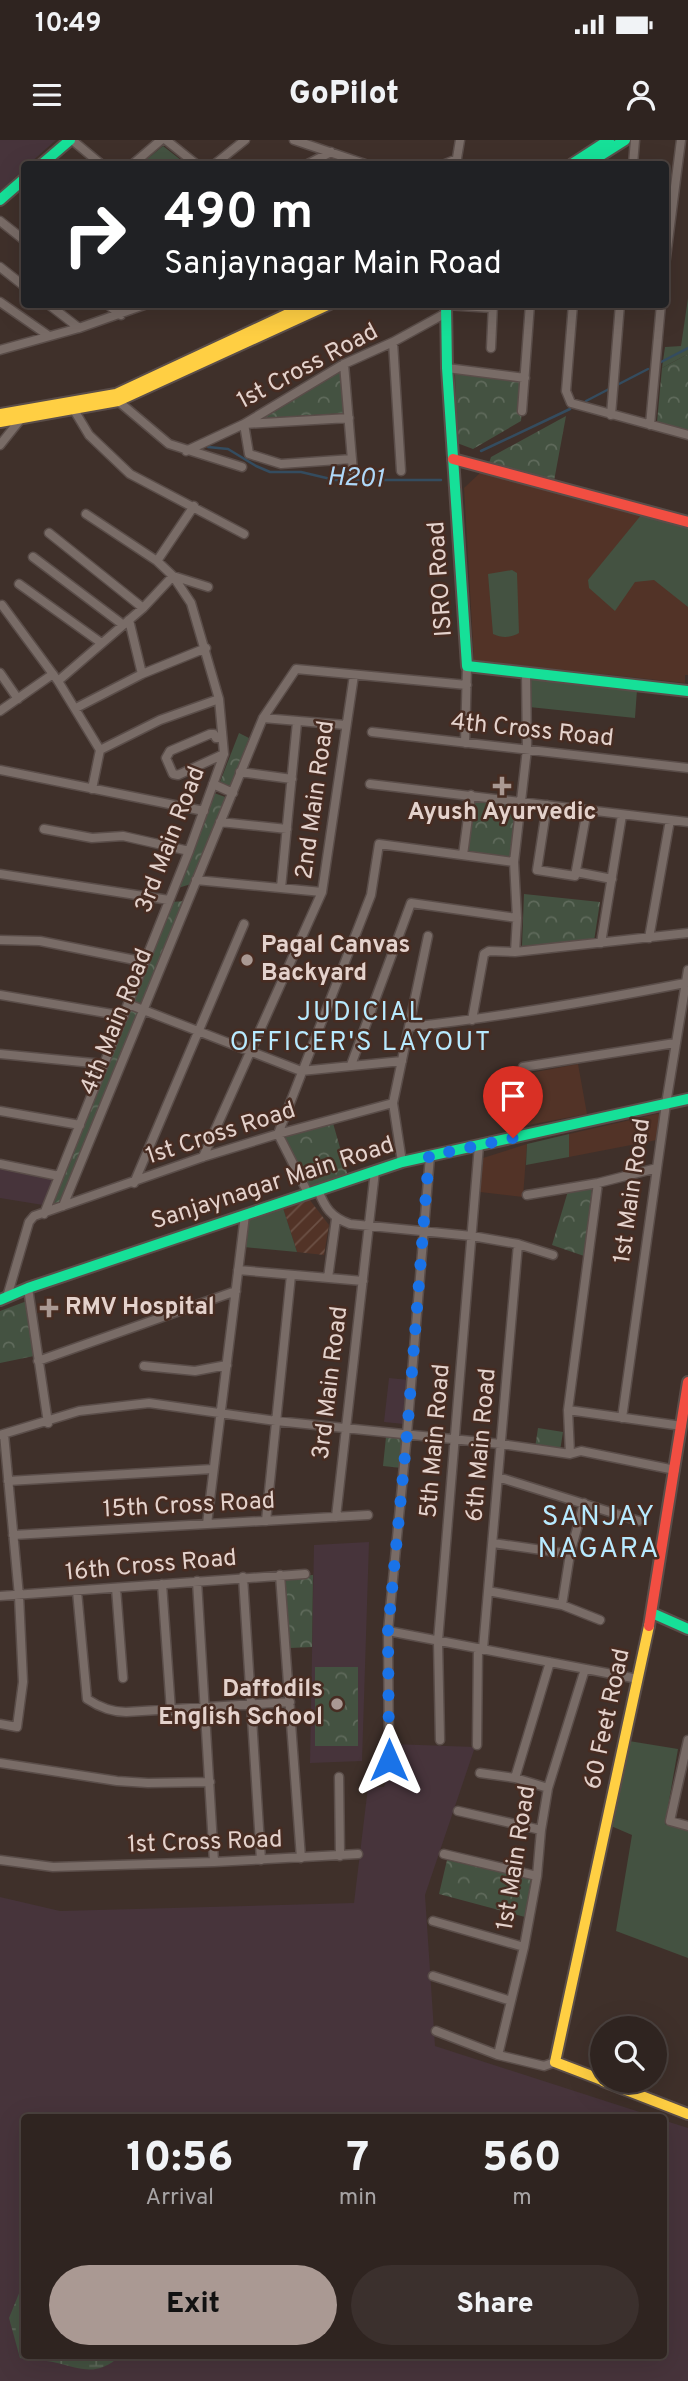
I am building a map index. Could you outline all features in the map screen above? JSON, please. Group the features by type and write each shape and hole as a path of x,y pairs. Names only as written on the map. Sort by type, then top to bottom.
{"street":[{"path":"45,161 71,140 97,161"},
{"path":"137,161 163,140 192,161"},
{"path":"219,161 245,140"},
{"path":"294,140 356,161"},
{"path":"457,161 460,140"},
{"path":"577,161 609,140"},
{"path":"592,161 625,140"},
{"path":"633,161 635,140"},
{"path":"669,234 681,140"},
{"path":"314,161 331,152"},
{"path":"0,200 21,182"},
{"path":"0,221 21,238"},
{"path":"0,267 21,284"},
{"path":"0,302 49,336"},
{"path":"53,308 79,328"},
{"path":"112,308 121,315"},
{"path":"0,350 138,308"},
{"path":"71,406 116,394 300,308"},
{"path":"0,422 24,414 118,401 321,308"},
{"name":"1st Cross Road","path":"186,451 244,424 344,364 393,342 446,308"},
{"name":"ISRO Road","path":"446,308 447,368 467,666 465,743"},
{"path":"491,348 493,308"},
{"path":"522,411 530,308"},
{"path":"573,308 566,391 571,403 688,435"},
{"path":"611,415 620,308"},
{"path":"650,425 661,308"},
{"path":"393,342 401,471"},
{"path":"344,364 353,472"},
{"path":"447,368 525,378"},
{"path":"118,401 169,444 242,467"},
{"path":"71,406 89,435 130,474 244,534"},
{"path":"0,414 24,414"},
{"path":"0,445 24,414"},
{"path":"349,418 244,424 249,454 281,464 352,459"},
{"path":"453,459 688,522"},
{"path":"157,561 194,506"},
{"name":"3rd Main Road","path":"44,1214 190,851 220,755 219,699 191,603 173,576 157,561 86,514"},
{"path":"49,533 143,608"},
{"path":"33,557 125,622 142,674"},
{"path":"0,711 56,677 143,608 173,576 208,587"},
{"path":"19,584 100,642"},
{"path":"2,605 56,677 100,750 92,789"},
{"path":"76,708 142,674 206,649"},
{"path":"467,666 688,691"},
{"name":"4th Main Road","path":"63,1206 263,718 296,670 354,676"},
{"path":"515,952 517,918 514,862 527,748 526,672"},
{"path":"0,673 18,699"},
{"path":"354,676 467,685"},
{"name":"2nd Main Road","path":"203,1157 322,892 354,676"},
{"path":"100,750 160,720 219,699"},
{"path":"263,718 346,725"},
{"path":"281,888 297,722"},
{"name":"4th Cross Road","path":"372,732 688,768"},
{"path":"219,738 210,734 170,751 166,758 173,774 178,775 220,755"},
{"path":"0,770 204,811"},
{"path":"240,772 292,779"},
{"path":"213,784 233,793"},
{"path":"370,784 688,822"},
{"path":"463,855 471,795"},
{"path":"547,804 537,870 575,876 587,810"},
{"path":"601,943 622,815"},
{"path":"649,938 670,820"},
{"path":"220,822 287,830"},
{"path":"44,829 92,838 123,836 190,851"},
{"path":"514,862 380,844 371,895 278,1133 313,1191 336,1219 350,1224 472,1236 518,1244 553,1255"},
{"path":"576,872 612,878"},
{"path":"0,874 169,900"},
{"path":"196,880 322,892"},
{"path":"351,1065 411,903 517,918"},
{"path":"134,1183 244,924"},
{"path":"472,1020 484,954 489,950 515,952 688,933"},
{"path":"402,1162 393,1103 428,936"},
{"path":"0,940 40,941 145,962"},
{"name":"1st Main Road","path":"622,1418 666,1104 688,970"},
{"path":"408,1027 561,1007 685,983"},
{"path":"0,995 124,1016"},
{"path":"128,1004 301,1070 402,1060"},
{"path":"523,1067 675,1043"},
{"path":"0,1054 103,1064"},
{"name":"Sanjaynagar Main Road","path":"4,1299 27,1288 402,1162 688,1099"},
{"name":"1st Cross Road","path":"44,1214 278,1133 393,1103"},
{"path":"0,1111 80,1125"},
{"name":"5th Main Road","path":"440,1741 438,1641 480,1145"},
{"path":"389,1760 388,1631 429,1156"},
{"path":"0,1164 59,1176"},
{"path":"527,1195 598,1183 657,1168"},
{"name":"3rd Main Road","path":"335,1517 375,1171"},
{"path":"570,1454 568,1409 598,1183"},
{"path":"4,1299 29,1222 34,1216 44,1214"},
{"path":"206,1524 245,1215"},
{"path":"328,1278 336,1219"},
{"name":"6th Main Road","path":"477,1745 481,1649 493,1543 518,1244"},
{"path":"238,1270 363,1281"},
{"path":"266,1521 291,1275"},
{"path":"27,1288 48,1423"},
{"path":"38,1361 236,1291"},
{"path":"144,1366 195,1371 227,1365"},
{"name":"60 Feet Road","path":"555,2062 652,1613 688,1382"},
{"path":"0,1724 17,1727 23,1682 19,1596 2,1435 48,1423 79,1411 149,1403 276,1421 501,1444 570,1454 581,1451 675,1470"},
{"path":"568,1409 682,1426"},
{"path":"8,1481 213,1469"},
{"path":"498,1477 639,1521"},
{"path":"562,1605 570,1554 584,1503"},
{"name":"15th Cross Road","path":"13,1535 368,1515"},
{"path":"493,1543 570,1554"},
{"name":"16th Cross Road","path":"0,1596 305,1574"},
{"path":"280,1575 301,1858"},
{"path":"243,1577 261,1860"},
{"path":"197,1581 214,1862"},
{"path":"162,1584 171,1711"},
{"path":"116,1588 123,1678"},
{"path":"77,1591 87,1699 98,1706 126,1712 290,1702"},
{"path":"488,1591 562,1605 600,1620"},
{"path":"652,1613 688,1629"},
{"path":"388,1631 638,1679"},
{"path":"515,1778 550,1662"},
{"name":"1st Main Road","path":"498,2056 524,1947 537,1876 548,1788 585,1669"},
{"path":"688,1740 670,1821 688,1826"},
{"path":"0,1763 117,1781 209,1782"},
{"path":"480,1773 515,1778 548,1788"},
{"path":"339,1777 340,1856"},
{"path":"458,1811 541,1830"},
{"name":"1st Cross Road","path":"0,1860 53,1867 358,1854"},
{"path":"444,1854 537,1876"},
{"path":"433,1922 524,1947"},
{"path":"433,1976 512,2001"},
{"path":"436,2031 498,2056 544,2066 555,2062 590,2076"},
{"path":"633,2093 688,2114"}],"shaded area":[{"path":"0,140 56,140 32,161 21,161 21,172 0,191"},
{"path":"481,472 688,526 688,675 685,675 685,683 474,660 464,488"},
{"path":"578,1064 587,1114 518,1127 509,1077"},
{"path":"661,1113 657,1140 569,1157 569,1134"},
{"path":"527,1144 523,1197 480,1192 483,1158"},
{"path":"0,1165 54,1177 43,1205 0,1198"},
{"path":"309,1199 329,1225 324,1255 297,1252 283,1208"},
{"path":"389,1378 409,1380 404,1424 384,1422"},
{"name":"Daffodils English School","path":"369,1542 362,1761 310,1763 314,1545"},
{"path":"392,1744 475,1747 425,1895 435,2046 646,2114 21,2114 21,2359 667,2359 667,2121 688,2128 688,2381 0,2381 0,1897 60,1911 354,1903 368,1787 384,1787 392,1761"}],"green space":[{"path":"163,146 182,161 145,161"},
{"path":"688,298 688,354 662,368 665,347 681,346"},
{"path":"688,354 688,430 657,422 662,368"},
{"path":"342,370 345,413 264,418"},
{"path":"455,374 524,382 521,421 473,449 457,443"},
{"path":"566,416 554,481 489,463 491,457"},
{"path":"642,514 688,526 688,607 654,580 635,582 615,611 589,588 588,580"},
{"path":"512,570 517,573 519,633 503,637 493,634 488,574"},
{"path":"529,677 637,690 635,718 529,707"},
{"path":"239,733 249,738 230,788 220,782"},
{"path":"214,793 228,798 191,884 178,888"},
{"path":"472,798 518,804 511,859 465,853"},
{"path":"524,894 600,902 594,941 522,946"},
{"path":"184,901 61,1203 46,1211 172,902"},
{"path":"333,1123 348,1176 308,1187 283,1135"},
{"path":"569,1134 569,1157 526,1165 527,1144"},
{"path":"592,1188 584,1256 552,1245 568,1191"},
{"path":"283,1208 297,1252 244,1247 247,1220"},
{"path":"27,1301 34,1356 0,1363 0,1311"},
{"path":"538,1428 563,1432 560,1451 535,1448"},
{"path":"386,1437 405,1439 402,1468 383,1466"},
{"path":"313,1575 312,1647 290,1648 283,1577"},
{"path":"315,1667 358,1667 358,1746 315,1746"},
{"path":"629,1741 678,1749 665,1824 688,1831 688,1958 616,1931 632,1835 611,1826"},
{"path":"447,1860 531,1879 525,1917 439,1894"},
{"path":"21,2288 21,2358 20,2358 9,2318"},
{"path":"30,2359 116,2359 103,2367 88,2370"}],"waterway":[{"name":"H201","path":"661,362 688,348"},
{"name":"H201","path":"617,385 648,369"},
{"name":"H201","path":"586,401 611,388"},
{"name":"H201","path":"481,451 570,409"},
{"name":"H201","path":"208,447 228,449 270,472 301,472 335,480 441,480"}],"traffic: fast":[{"path":"46,161 70,140"},
{"path":"577,161 609,140"},
{"path":"592,161 625,140"},
{"path":"0,200 21,182"},
{"path":"446,308 447,368 467,666 688,691"},
{"path":"0,1300 28,1288 402,1162 688,1099"},
{"path":"652,1613 688,1629"}],"traffic: slow":[{"path":"0,414 116,394 300,308"},
{"path":"0,422 118,401 321,308"},
{"path":"590,2075 555,2062 649,1626"},
{"path":"634,2093 688,2114"}],"traffic: jam":[{"path":"453,459 688,522"},
{"path":"649,1626 688,1382"}],"place":[{"name":"Ayush Ayurvedic","path":"502,786"},
{"name":"Pagal Canvas Backyard","path":"247,960"},
{"name":"RMV Hospital","path":"49,1308"},
{"name":"Daffodils English School","path":"337,1704"}],"district":[{"name":"JUDICIAL OFFICER'S LAYOUT","path":"361,1028"},
{"name":"SANJAY NAGARA","path":"599,1534"}],"route":[{"path":"389,1760 388,1631 429,1156 513,1138"}]}
